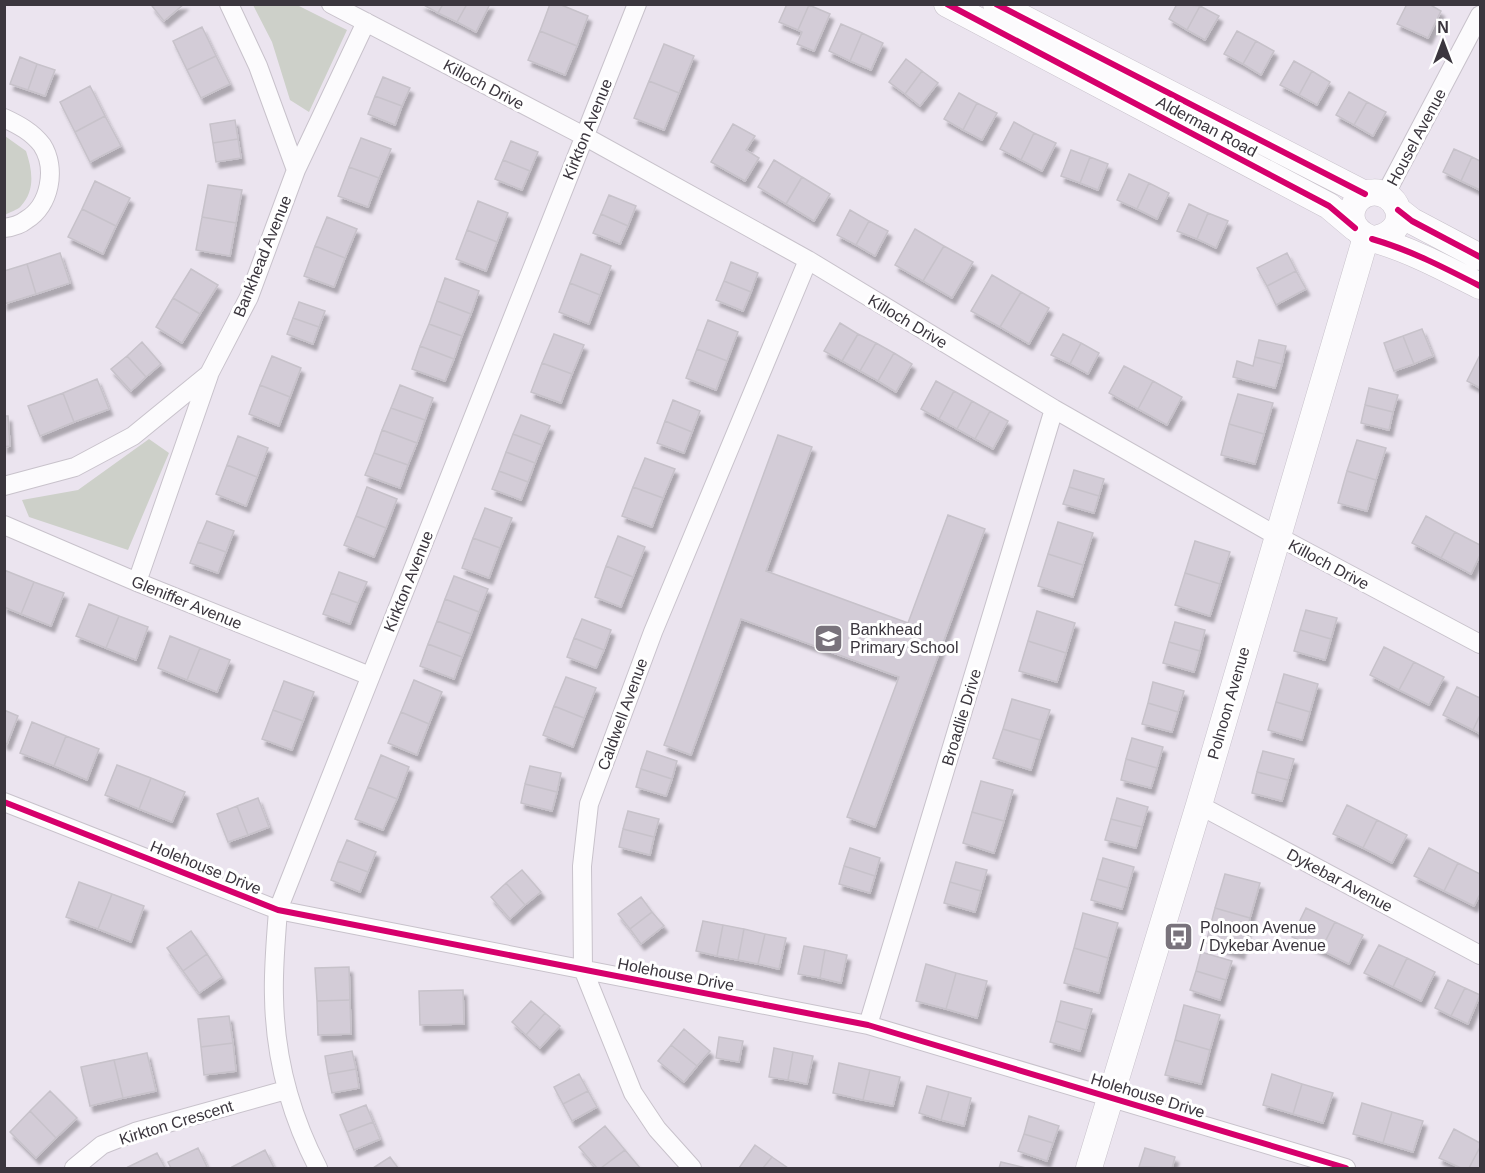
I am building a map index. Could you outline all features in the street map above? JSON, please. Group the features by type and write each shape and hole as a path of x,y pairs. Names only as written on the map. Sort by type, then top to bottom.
{"street":[{"path":"229,4 258,66 296,170"},
{"name":"Killoch Drive","path":"331,4 584,136 808,260 1054,410 1277,536 1480,644"},
{"name":"Kirkton Avenue","path":"318,1168 306,1145 286,1090 277,1047 273,996 278,910 637,4"},
{"name":"Alderman Road","path":"947,4 1329,206 1364,235 1419,255 1480,286"},
{"name":"Alderman Road","path":"996,4 1383,200 1412,221 1480,257"},
{"name":"Housel Avenue","path":"1383,200 1480,15"},
{"name":"Bankhead Avenue","path":"137,582 209,374 249,297 296,170 366,22"},
{"path":"4,118 24,127 42,146 51,166 48,189 42,206 28,220 4,228"},
{"path":"1358,199 1383,200 1398,218 1392,232 1386,236 1364,235 1352,212 1358,199"},
{"name":"Polnoon Avenue","path":"1089,1168 1199,805 1364,235"},
{"name":"Caldwell Avenue","path":"692,1168 657,1129 633,1094 583,969 582,866 589,804 653,632 808,260"},
{"name":"Bankhead Avenue","path":"4,486 75,467 133,436 209,374"},
{"name":"Broadlie Drive","path":"868,1025 1054,410"},
{"name":"Gleniffer Avenue","path":"4,525 137,582 370,676"},
{"name":"Holehouse Drive","path":"4,802 278,910 868,1025 1346,1168"},
{"name":"Dykebar Avenue","path":"1199,805 1480,955"},
{"name":"Kirkton Crescent","path":"74,1168 102,1145 135,1132 286,1090"}],"shaded area":[{"path":"253,5 297,5 347,30 309,112 290,100 272,42"},
{"path":"5,136 26,151 30,165 31,186 26,200 20,207 5,215"},
{"path":"149,439 169,453 128,550 29,517 22,500 78,490"}],"building":[{"path":"153,4 184,4 164,21 152,6"},
{"path":"422,4 443,4 438,13"},
{"path":"443,4 467,4 457,22 438,13"},
{"path":"467,4 490,4 476,32 457,22"},
{"path":"550,4 559,4 588,16 577,46 540,31"},
{"path":"787,4 809,5 798,30 779,22"},
{"path":"1177,4 1200,6 1187,30 1169,19"},
{"path":"1407,4 1429,4 1441,11 1428,38 1397,24"},
{"path":"809,5 830,14 814,51 797,44 802,32 798,30"},
{"path":"1200,6 1219,16 1205,40 1187,30"},
{"path":"841,24 862,33 850,61 829,51"},
{"path":"202,27 216,56 187,70 173,41"},
{"path":"540,31 577,46 565,75 528,60"},
{"path":"1237,31 1256,41 1243,64 1224,54"},
{"path":"862,33 883,43 871,70 850,61"},
{"path":"1256,41 1274,51 1261,75 1243,64"},
{"path":"664,44 694,56 679,93 649,81"},
{"path":"216,56 230,84 201,98 187,70"},
{"path":"20,57 37,64 28,90 10,84"},
{"path":"906,59 922,71 905,94 889,82"},
{"path":"1294,61 1312,71 1299,95 1280,85"},
{"path":"37,64 55,70 45,96 28,90"},
{"path":"922,71 938,83 920,106 905,94"},
{"path":"1312,71 1330,82 1317,105 1299,95"},
{"path":"383,77 410,88 402,106 375,96"},
{"path":"649,81 679,93 664,130 634,118"},
{"path":"90,86 105,116 75,132 60,102"},
{"path":"1349,92 1367,102 1354,125 1336,115"},
{"path":"959,93 977,103 963,130 944,119"},
{"path":"375,96 402,106 395,125 368,114"},
{"path":"1367,102 1386,112 1373,136 1354,125"},
{"path":"977,103 997,113 982,140 963,130"},
{"path":"105,116 121,146 90,162 75,132"},
{"path":"235,120 238,139 213,143 210,124"},
{"path":"1014,122 1034,133 1021,160 1000,149"},
{"path":"733,124 755,136 746,150 759,158 745,181 711,162"},
{"path":"1034,133 1056,143 1042,171 1021,160"},
{"path":"361,138 391,149 379,178 349,167"},
{"path":"238,139 241,158 216,162 213,143"},
{"path":"511,141 538,152 530,171 503,160"},
{"path":"1454,149 1472,157 1461,181 1443,172"},
{"path":"1071,150 1090,157 1080,183 1061,176"},
{"path":"1090,157 1108,164 1098,190 1080,183"},
{"path":"1472,157 1480,161 1480,190 1461,181"},
{"path":"503,160 530,171 522,190 495,179"},
{"path":"774,160 802,177 786,204 758,187"},
{"path":"349,167 379,178 368,207 338,196"},
{"path":"1129,174 1149,183 1137,209 1117,200"},
{"path":"802,177 830,194 814,221 786,204"},
{"path":"95,181 130,198 116,226 82,209"},
{"path":"1149,183 1169,193 1157,219 1137,209"},
{"path":"208,185 242,190 236,223 202,217"},
{"path":"609,195 636,206 628,226 601,214"},
{"path":"478,201 508,213 497,242 467,230"},
{"path":"1189,204 1208,213 1197,239 1177,231"},
{"path":"82,209 116,226 103,254 68,237"},
{"path":"850,210 869,221 856,245 837,235"},
{"path":"1208,213 1228,221 1216,248 1197,239"},
{"path":"601,214 628,226 620,244 593,233"},
{"path":"202,217 236,223 230,256 196,250"},
{"path":"327,217 357,229 345,258 315,246"},
{"path":"869,221 888,231 875,256 856,245"},
{"path":"915,229 944,246 923,281 895,265"},
{"path":"467,230 497,242 486,271 456,259"},
{"path":"315,246 345,258 334,287 304,276"},
{"path":"944,246 973,262 952,298 923,281"},
{"path":"60,253 70,283 36,294 27,264"},
{"path":"1287,253 1296,271 1267,286 1257,268"},
{"path":"581,254 611,266 600,295 570,283"},
{"path":"731,262 758,273 751,292 724,281"},
{"path":"27,264 36,294 4,304 4,271"},
{"path":"191,269 218,285 200,314 173,298"},
{"path":"1296,271 1306,289 1276,305 1267,286"},
{"path":"992,275 1021,292 1000,327 971,311"},
{"path":"445,278 479,291 471,314 437,301"},
{"path":"724,281 751,292 743,311 716,300"},
{"path":"570,283 600,295 589,324 559,312"},
{"path":"1021,292 1049,308 1029,344 1000,327"},
{"path":"173,298 200,314 182,343 156,327"},
{"path":"437,301 471,314 462,336 429,324"},
{"path":"299,302 325,311 319,327 293,318"},
{"path":"293,318 319,327 313,344 287,334"},
{"path":"708,320 738,332 727,361 697,349"},
{"path":"840,323 858,334 842,361 824,351"},
{"path":"429,324 462,336 454,359 420,346"},
{"path":"1422,329 1433,356 1414,364 1403,336"},
{"path":"554,334 584,345 572,374 542,363"},
{"path":"858,334 876,343 860,371 842,361"},
{"path":"1063,334 1081,343 1070,364 1051,355"},
{"path":"1403,336 1414,364 1394,371 1384,343"},
{"path":"1259,340 1286,346 1282,364 1255,357"},
{"path":"142,342 161,364 146,377 127,356"},
{"path":"876,343 894,353 878,381 860,371"},
{"path":"1081,343 1099,353 1088,374 1070,364"},
{"path":"420,346 454,359 445,381 412,369"},
{"path":"697,349 727,361 716,390 686,378"},
{"path":"894,353 912,364 896,392 878,381"},
{"path":"1480,355 1480,388 1467,381"},
{"path":"127,356 146,377 131,391 111,369"},
{"path":"272,356 301,368 290,397 260,385"},
{"path":"1255,357 1282,364 1275,388 1233,377 1237,361 1253,366"},
{"path":"542,363 572,374 561,403 531,392"},
{"path":"1124,366 1153,381 1138,409 1109,393"},
{"path":"97,379 109,409 74,422 63,393"},
{"path":"936,381 954,391 939,419 921,409"},
{"path":"1153,381 1182,397 1167,425 1138,409"},
{"path":"260,385 290,397 279,426 249,414"},
{"path":"400,385 433,398 425,420 391,408"},
{"path":"1369,388 1398,395 1393,412 1365,405"},
{"path":"954,391 972,401 957,429 939,419"},
{"path":"63,393 74,422 40,436 28,406"},
{"path":"1238,394 1273,403 1264,434 1229,424"},
{"path":"673,400 700,411 692,432 665,421"},
{"path":"972,401 990,411 975,439 957,429"},
{"path":"1365,405 1393,412 1389,430 1361,423"},
{"path":"391,408 425,420 417,443 382,430"},
{"path":"990,411 1008,421 993,449 975,439"},
{"path":"521,415 550,426 542,445 513,434"},
{"path":"4,416 8,416 10,446 4,447"},
{"path":"665,421 692,432 684,453 657,443"},
{"path":"1229,424 1264,434 1255,464 1221,455"},
{"path":"382,430 417,443 408,465 374,453"},
{"path":"513,434 542,445 535,463 506,452"},
{"path":"778,435 812,447 766,571 908,623 948,515 985,529 875,827 847,817 899,677 741,619 691,755 664,745"},
{"path":"238,436 268,448 257,477 227,465"},
{"path":"1357,440 1386,448 1376,480 1347,471"},
{"path":"506,452 535,463 528,482 499,471"},
{"path":"374,453 408,465 400,488 365,475"},
{"path":"645,458 675,469 663,498 633,487"},
{"path":"227,465 257,477 246,506 216,494"},
{"path":"1074,470 1104,479 1099,496 1069,487"},
{"path":"499,471 528,482 521,500 492,489"},
{"path":"1347,471 1376,480 1367,511 1338,503"},
{"path":"367,487 397,499 386,528 356,516"},
{"path":"633,487 663,498 652,527 622,516"},
{"path":"1069,487 1099,496 1094,513 1063,504"},
{"path":"485,508 512,518 500,548 473,538"},
{"path":"356,516 386,528 374,557 344,545"},
{"path":"1426,516 1455,532 1441,558 1412,543"},
{"path":"207,521 234,531 226,552 198,542"},
{"path":"1058,522 1093,533 1083,565 1048,554"},
{"path":"1455,532 1480,545 1480,555 1471,574 1441,558"},
{"path":"618,536 645,547 633,577 606,566"},
{"path":"473,538 500,548 489,578 462,568"},
{"path":"1195,541 1230,552 1220,584 1185,573"},
{"path":"198,542 226,552 218,573 190,563"},
{"path":"1048,554 1083,565 1073,597 1038,586"},
{"path":"606,566 633,577 621,607 595,597"},
{"path":"4,570 34,582 21,614 4,607"},
{"path":"339,572 367,582 358,603 331,593"},
{"path":"1185,573 1220,584 1210,616 1175,605"},
{"path":"454,576 488,589 479,612 445,599"},
{"path":"34,582 64,593 51,626 21,614"},
{"path":"331,593 358,603 350,624 323,614"},
{"path":"445,599 479,612 471,634 437,621"},
{"path":"89,604 119,616 106,648 76,636"},
{"path":"1306,610 1337,618 1331,639 1300,630"},
{"path":"1037,611 1075,623 1066,653 1028,641"},
{"path":"119,616 148,627 136,660 106,648"},
{"path":"582,619 611,630 604,650 574,638"},
{"path":"437,621 471,634 462,657 428,644"},
{"path":"1175,622 1205,630 1200,651 1169,642"},
{"path":"1300,630 1331,639 1325,660 1294,651"},
{"path":"170,636 200,648 187,680 158,668"},
{"path":"574,638 604,650 596,668 567,657"},
{"path":"1028,641 1066,653 1057,682 1019,671"},
{"path":"1169,642 1200,651 1194,672 1163,663"},
{"path":"428,644 462,657 454,679 420,666"},
{"path":"1384,647 1414,662 1399,690 1370,675"},
{"path":"200,648 230,660 217,692 187,680"},
{"path":"1414,662 1444,677 1429,705 1399,690"},
{"path":"1284,674 1318,684 1310,712 1276,702"},
{"path":"566,677 596,688 584,718 554,706"},
{"path":"414,680 442,692 429,724 401,712"},
{"path":"284,681 314,692 303,721 273,710"},
{"path":"1153,682 1184,691 1178,712 1148,703"},
{"path":"1457,687 1480,698 1480,715 1473,730 1443,715"},
{"path":"1012,699 1050,710 1040,740 1003,729"},
{"path":"1276,702 1310,712 1302,740 1268,730"},
{"path":"1148,703 1178,712 1172,732 1142,724"},
{"path":"554,706 584,718 573,747 543,735"},
{"path":"4,710 18,716 7,744 4,743"},
{"path":"273,710 303,721 292,750 262,739"},
{"path":"401,712 429,724 417,755 388,743"},
{"path":"1480,715 1480,734 1473,730"},
{"path":"32,722 66,736 54,766 20,753"},
{"path":"1003,729 1040,740 1031,770 993,758"},
{"path":"66,736 99,749 87,780 54,766"},
{"path":"1132,738 1163,747 1157,768 1126,759"},
{"path":"647,751 677,761 672,779 641,769"},
{"path":"1263,751 1294,759 1288,780 1257,772"},
{"path":"381,755 409,767 397,799 368,787"},
{"path":"1126,759 1157,768 1151,788 1121,780"},
{"path":"117,765 151,778 139,809 105,795"},
{"path":"530,766 561,773 557,792 525,784"},
{"path":"641,769 672,779 666,796 636,787"},
{"path":"1257,772 1288,780 1282,801 1252,793"},
{"path":"151,778 185,792 172,822 139,809"},
{"path":"981,781 1013,790 1004,821 972,812"},
{"path":"525,784 557,792 552,811 521,803"},
{"path":"368,787 397,799 383,830 355,819"},
{"path":"258,798 269,827 248,835 237,806"},
{"path":"1117,798 1148,807 1142,827 1111,819"},
{"path":"1347,805 1377,820 1363,848 1333,834"},
{"path":"237,806 248,835 228,842 217,814"},
{"path":"628,811 659,819 654,837 623,829"},
{"path":"972,812 1004,821 994,853 963,843"},
{"path":"1111,819 1142,827 1136,848 1105,840"},
{"path":"1377,820 1407,835 1392,863 1363,848"},
{"path":"623,829 654,837 650,855 619,847"},
{"path":"347,840 376,852 368,872 338,861"},
{"path":"850,848 880,858 875,876 844,866"},
{"path":"1429,848 1458,863 1444,891 1414,876"},
{"path":"1103,858 1134,867 1128,888 1097,879"},
{"path":"338,861 368,872 360,892 331,880"},
{"path":"956,862 987,870 981,891 950,882"},
{"path":"1458,863 1480,874 1480,894 1474,906 1444,891"},
{"path":"844,866 875,876 870,893 839,884"},
{"path":"522,870 541,892 525,905 506,883"},
{"path":"1225,874 1260,883 1250,918 1215,908"},
{"path":"1097,879 1128,888 1122,909 1091,900"},
{"path":"79,882 112,894 98,929 66,917"},
{"path":"950,882 981,891 975,912 944,903"},
{"path":"506,883 525,905 510,919 491,897"},
{"path":"112,894 144,906 131,942 98,929"},
{"path":"641,897 652,912 630,929 618,914"},
{"path":"1215,908 1250,918 1241,953 1206,943"},
{"path":"1306,908 1335,922 1321,950 1292,937"},
{"path":"652,912 664,926 641,944 630,929"},
{"path":"1083,913 1118,923 1108,958 1074,948"},
{"path":"703,921 723,925 717,956 696,951"},
{"path":"1335,922 1363,935 1349,964 1321,950"},
{"path":"723,925 744,929 738,960 717,956"},
{"path":"744,929 765,934 758,964 738,960"},
{"path":"191,931 207,954 183,971 167,948"},
{"path":"765,934 786,938 779,969 758,964"},
{"path":"1379,945 1407,958 1393,987 1364,973"},
{"path":"804,946 825,950 820,978 798,974"},
{"path":"1074,948 1108,958 1099,993 1064,983"},
{"path":"825,950 847,955 841,983 820,978"},
{"path":"1201,952 1232,961 1226,980 1196,971"},
{"path":"207,954 222,977 199,993 183,971"},
{"path":"1407,958 1435,972 1421,1001 1393,987"},
{"path":"926,964 956,973 946,1009 916,1001"},
{"path":"349,967 350,1000 317,1001 315,968"},
{"path":"1196,971 1226,980 1220,1000 1190,990"},
{"path":"956,973 987,981 977,1018 946,1009"},
{"path":"1448,980 1465,988 1451,1016 1435,1008"},
{"path":"1465,988 1480,995 1468,1024 1451,1016"},
{"path":"463,990 464,1024 420,1025 419,991"},
{"path":"350,1000 351,1034 318,1035 317,1001"},
{"path":"531,1001 545,1013 526,1035 512,1022"},
{"path":"1061,1001 1092,1009 1086,1030 1056,1021"},
{"path":"1184,1005 1220,1015 1210,1050 1175,1040"},
{"path":"545,1013 560,1026 540,1048 526,1035"},
{"path":"229,1016 233,1043 201,1047 198,1019"},
{"path":"1056,1021 1086,1030 1080,1051 1050,1042"},
{"path":"684,1029 710,1051 697,1066 671,1045"},
{"path":"719,1037 743,1041 739,1062 716,1058"},
{"path":"1175,1040 1210,1050 1201,1084 1165,1075"},
{"path":"233,1043 236,1071 204,1075 201,1047"},
{"path":"671,1045 697,1066 684,1082 658,1061"},
{"path":"774,1048 793,1052 788,1080 769,1077"},
{"path":"352,1051 356,1069 328,1074 325,1056"},
{"path":"793,1052 813,1056 807,1084 788,1080"},
{"path":"147,1053 156,1091 123,1098 114,1060"},
{"path":"114,1060 123,1098 90,1106 81,1067"},
{"path":"839,1063 870,1070 863,1100 833,1093"},
{"path":"356,1069 359,1088 332,1093 328,1074"},
{"path":"870,1070 900,1077 893,1106 863,1100"},
{"path":"579,1074 588,1091 563,1104 554,1087"},
{"path":"1272,1074 1302,1084 1293,1114 1263,1105"},
{"path":"1302,1084 1333,1093 1323,1123 1293,1114"},
{"path":"927,1086 949,1092 941,1120 919,1113"},
{"path":"50,1091 77,1118 56,1138 30,1111"},
{"path":"588,1091 597,1107 572,1121 563,1104"},
{"path":"949,1092 971,1098 964,1126 941,1120"},
{"path":"1362,1103 1392,1112 1383,1143 1353,1134"},
{"path":"366,1105 373,1122 347,1132 340,1115"},
{"path":"30,1111 56,1138 36,1158 10,1132"},
{"path":"1392,1112 1423,1121 1413,1152 1383,1143"},
{"path":"1029,1116 1059,1126 1053,1143 1024,1134"},
{"path":"373,1122 380,1139 354,1150 347,1132"},
{"path":"605,1126 625,1150 601,1168 597,1168 579,1147"},
{"path":"1454,1129 1480,1143 1469,1168 1461,1168 1439,1158"},
{"path":"1024,1134 1053,1143 1047,1161 1018,1151"},
{"path":"755,1145 772,1157 763,1168 739,1168"},
{"path":"1480,1147 1480,1168 1469,1168"},
{"path":"198,1148 207,1167 171,1168 168,1162"},
{"path":"1145,1148 1175,1157 1172,1168 1139,1167"},
{"path":"265,1150 274,1168 232,1167"},
{"path":"625,1150 640,1168 601,1168"},
{"path":"157,1153 165,1168 128,1167"},
{"path":"390,1157 398,1168 373,1168"},
{"path":"772,1157 788,1168 763,1168"},
{"path":"1001,1162 1026,1168 999,1168"}],"cycle path":[{"path":"947,4 1329,206 1355,228"},
{"path":"996,4 1365,194"},
{"path":"1398,210 1412,221 1480,257"},
{"path":"1372,239 1414,254 1480,286"},
{"path":"4,802 278,910 868,1025 1346,1168"}],"place":[{"name":"Bankhead Primary School","path":"829,638"},
{"name":"Polnoon Avenue / Dykebar Avenue","path":"1179,936"}]}
